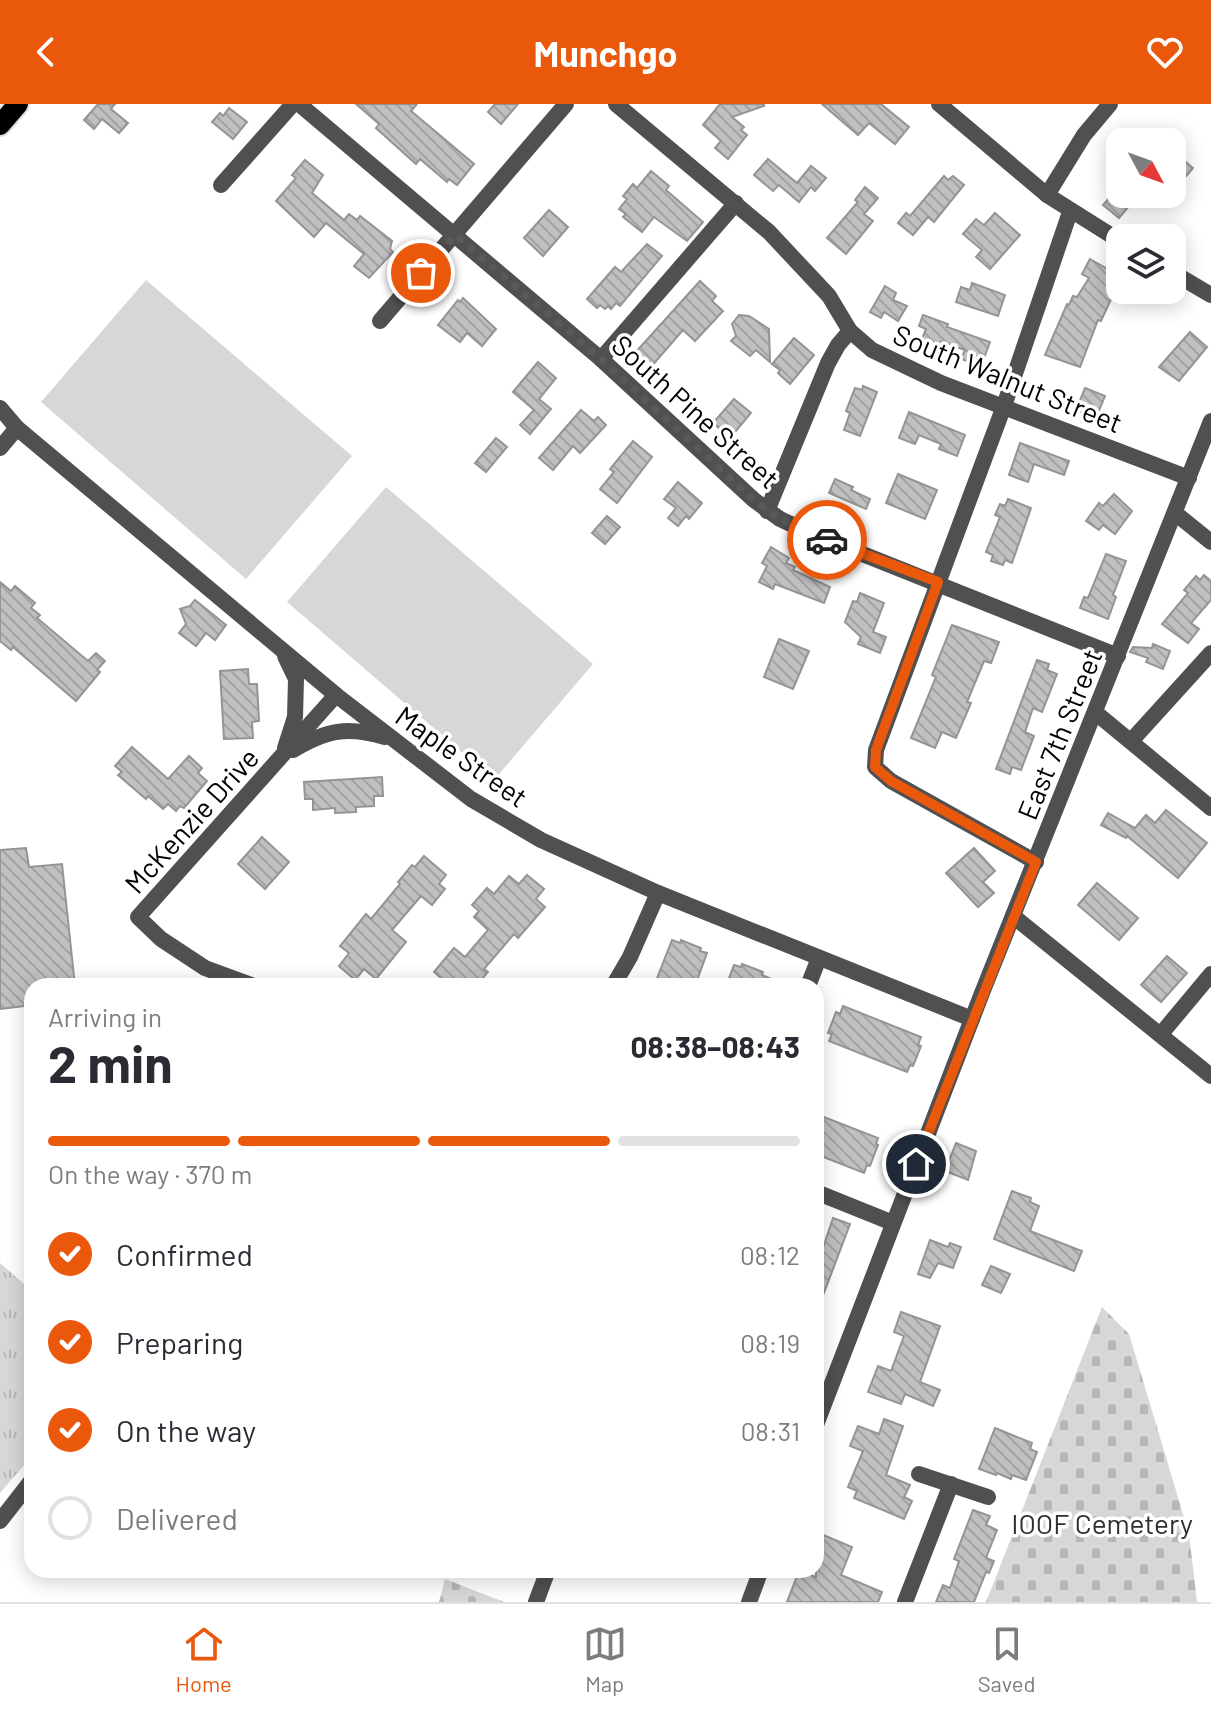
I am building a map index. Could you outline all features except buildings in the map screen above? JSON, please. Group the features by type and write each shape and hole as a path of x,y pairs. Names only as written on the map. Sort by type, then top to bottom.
{"main road":[{"path":"0,125 18,104"}],"street":[{"path":"221,185 296,104"},
{"name":"South Pine Street","path":"296,104 601,359 767,511 810,533 1118,656"},
{"path":"380,321 566,104"},
{"name":"South Walnut Street","path":"616,104 736,203 813,277 829,296 850,331 872,350 909,369 1189,478"},
{"path":"939,104 1047,195 1106,233"},
{"path":"1047,195 1084,135 1110,104"},
{"path":"601,359 736,203"},
{"path":"1036,862 891,781 875,767 876,750 1004,406 1070,212"},
{"path":"1186,280 1211,295"},
{"path":"767,511 828,363 850,331"},
{"name":"Maple Street","path":"0,408 17,428 336,695 471,799 554,846 658,893 972,1019"},
{"name":"East 7th Street","path":"824,1404 972,1019 1211,421"},
{"path":"0,448 17,428"},
{"path":"1175,513 1211,542"},
{"name":"McKenzie Drive","path":"282,757 295,717 296,679 283,651"},
{"path":"1132,740 1211,653"},
{"name":"McKenzie Drive","path":"232,978 205,968 161,939 138,917 336,695"},
{"path":"1096,713 1211,808"},
{"name":"McKenzie Drive","path":"282,757 314,738 336,731 364,731 392,739"},
{"path":"618,978 658,893"},
{"path":"1013,916 1211,1076"},
{"path":"811,978 819,958"},
{"path":"1161,1034 1211,974"},
{"path":"824,1195 893,1223"},
{"path":"919,1474 988,1497"},
{"path":"905,1602 951,1484"},
{"path":"0,1521 24,1490"},
{"path":"536,1602 545,1578"},
{"path":"749,1602 758,1578"}],"green space":[{"path":"146,280 352,456 246,579 41,402"},
{"path":"386,487 593,664 494,780 287,602"},
{"path":"0,1263 24,1284 24,1465 0,1493"},
{"name":"IOOF Cemetery","path":"1102,1307 1129,1334 1189,1534 1197,1602 986,1602"},
{"path":"445,1579 504,1602 439,1602"}],"way so far":[{"path":"421,273 455,235 601,359 767,511 827,540"}],"route":[{"path":"827,540 938,582 876,750 875,767 891,781 1036,862 916,1164"}]}
